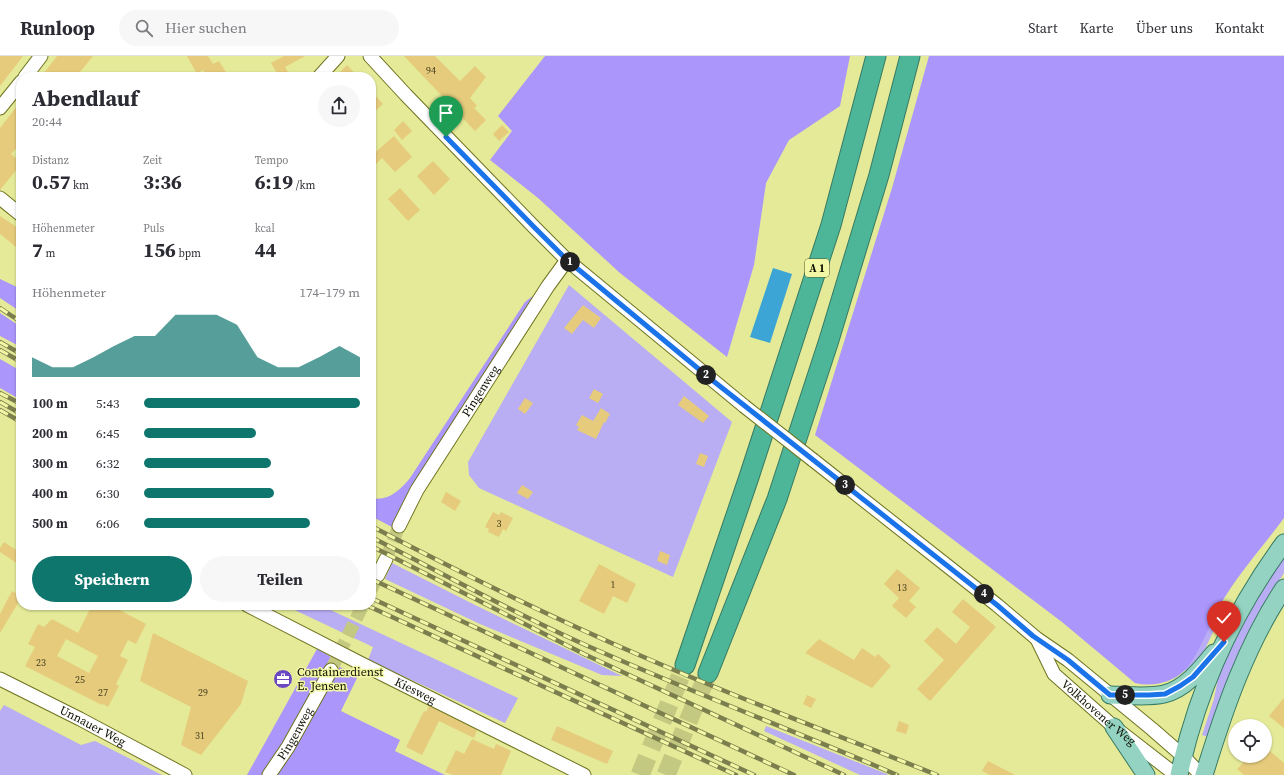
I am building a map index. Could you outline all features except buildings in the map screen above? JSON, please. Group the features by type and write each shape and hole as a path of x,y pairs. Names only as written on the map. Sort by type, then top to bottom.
{"highway":[{"name":"A 1","path":"685,665 749,477 831,225 876,56"},
{"path":"708,673 777,499 822,363 879,175 910,56"}],"main road":[{"path":"1178,775 1190,732 1208,680 1224,642 1262,574 1284,543"},
{"path":"1202,775 1232,692 1263,625 1284,588"},
{"path":"1110,695 1165,694 1193,677 1224,642"},
{"path":"1114,727 1146,775"}],"street":[{"path":"29,72 42,56"},
{"path":"324,72 338,56"},
{"name":"Volkhovener Weg","path":"370,56 567,260 744,406 997,605 1036,638 1068,660 1183,756 1202,775"},
{"path":"0,108 16,88"},
{"path":"0,198 16,211"},
{"name":"Pingenweg","path":"399,526 417,490 548,286 567,260"},
{"path":"378,575 386,559"},
{"name":"Kiesweg","path":"257,610 584,775"},
{"name":"Volkhovener Weg","path":"1036,638 1054,674 1114,727 1178,775"},
{"name":"Pingenweg","path":"269,775 288,747 331,670"},
{"name":"Unnauer Weg","path":"0,679 80,719 185,775"}],"shaded area":[{"path":"545,56 850,56 840,106 789,140 766,183 754,265 727,357 620,273 538,198 490,160 512,131 498,116"},
{"path":"929,56 1284,56 1284,518 1226,595 1189,666 1179,675 1167,681 1155,684 1135,683 1062,622 815,435 892,188"},
{"path":"0,279 16,287 16,309 0,298"},
{"path":"569,285 732,422 673,577 479,488 469,475 468,462"},
{"path":"538,292 412,490 392,527 376,519 376,499 388,497 398,491 410,478 525,302"},
{"path":"0,313 16,324 16,344 0,336"},
{"path":"0,359 16,368 16,397 0,388"},
{"path":"1284,557 1284,573 1258,615 1240,652 1208,737 1202,735 1214,699 1219,673 1250,609"},
{"path":"392,563 622,676 602,675 480,624 385,579"},
{"path":"1219,607 1225,610 1201,658 1186,674 1185,670 1192,660"},
{"path":"295,610 331,610 518,698 505,723 368,660 373,647"},
{"path":"317,649 333,658 285,744 262,775 247,775"},
{"path":"338,666 358,676 341,711 400,740 395,751 445,775 277,775"},
{"path":"4,705 81,745 95,741 162,775 0,775 0,711"},
{"path":"766,726 888,775 860,775 764,731"}],"water":[{"path":"773,268 792,274 770,343 750,337"}],"tunnel":[{"path":"386,559 399,526"},
{"path":"376,579 378,575"},
{"path":"331,670 361,610"},
{"path":"640,775 685,665"},
{"path":"666,775 708,673"}],"railway":[{"path":"0,308 16,319"},
{"path":"0,342 16,351"},
{"path":"0,350 16,359"},
{"path":"0,393 16,401"},
{"path":"0,402 16,411"},
{"path":"0,410 16,419"},
{"path":"376,529 507,595 611,643 718,689 937,775"},
{"path":"376,540 507,607 590,647 666,680 897,775"},
{"path":"376,549 586,655 844,775"},
{"path":"376,581 794,775"},
{"path":"376,600 754,775"},
{"path":"376,610 736,775"}],"place":[{"name":"Containerdienst E. Jensen","path":"283,679"}],"route":[{"path":"446,137 567,260 712,380 997,605 1033,636 1068,660 1110,695 1165,694 1193,677 1224,642"}]}
